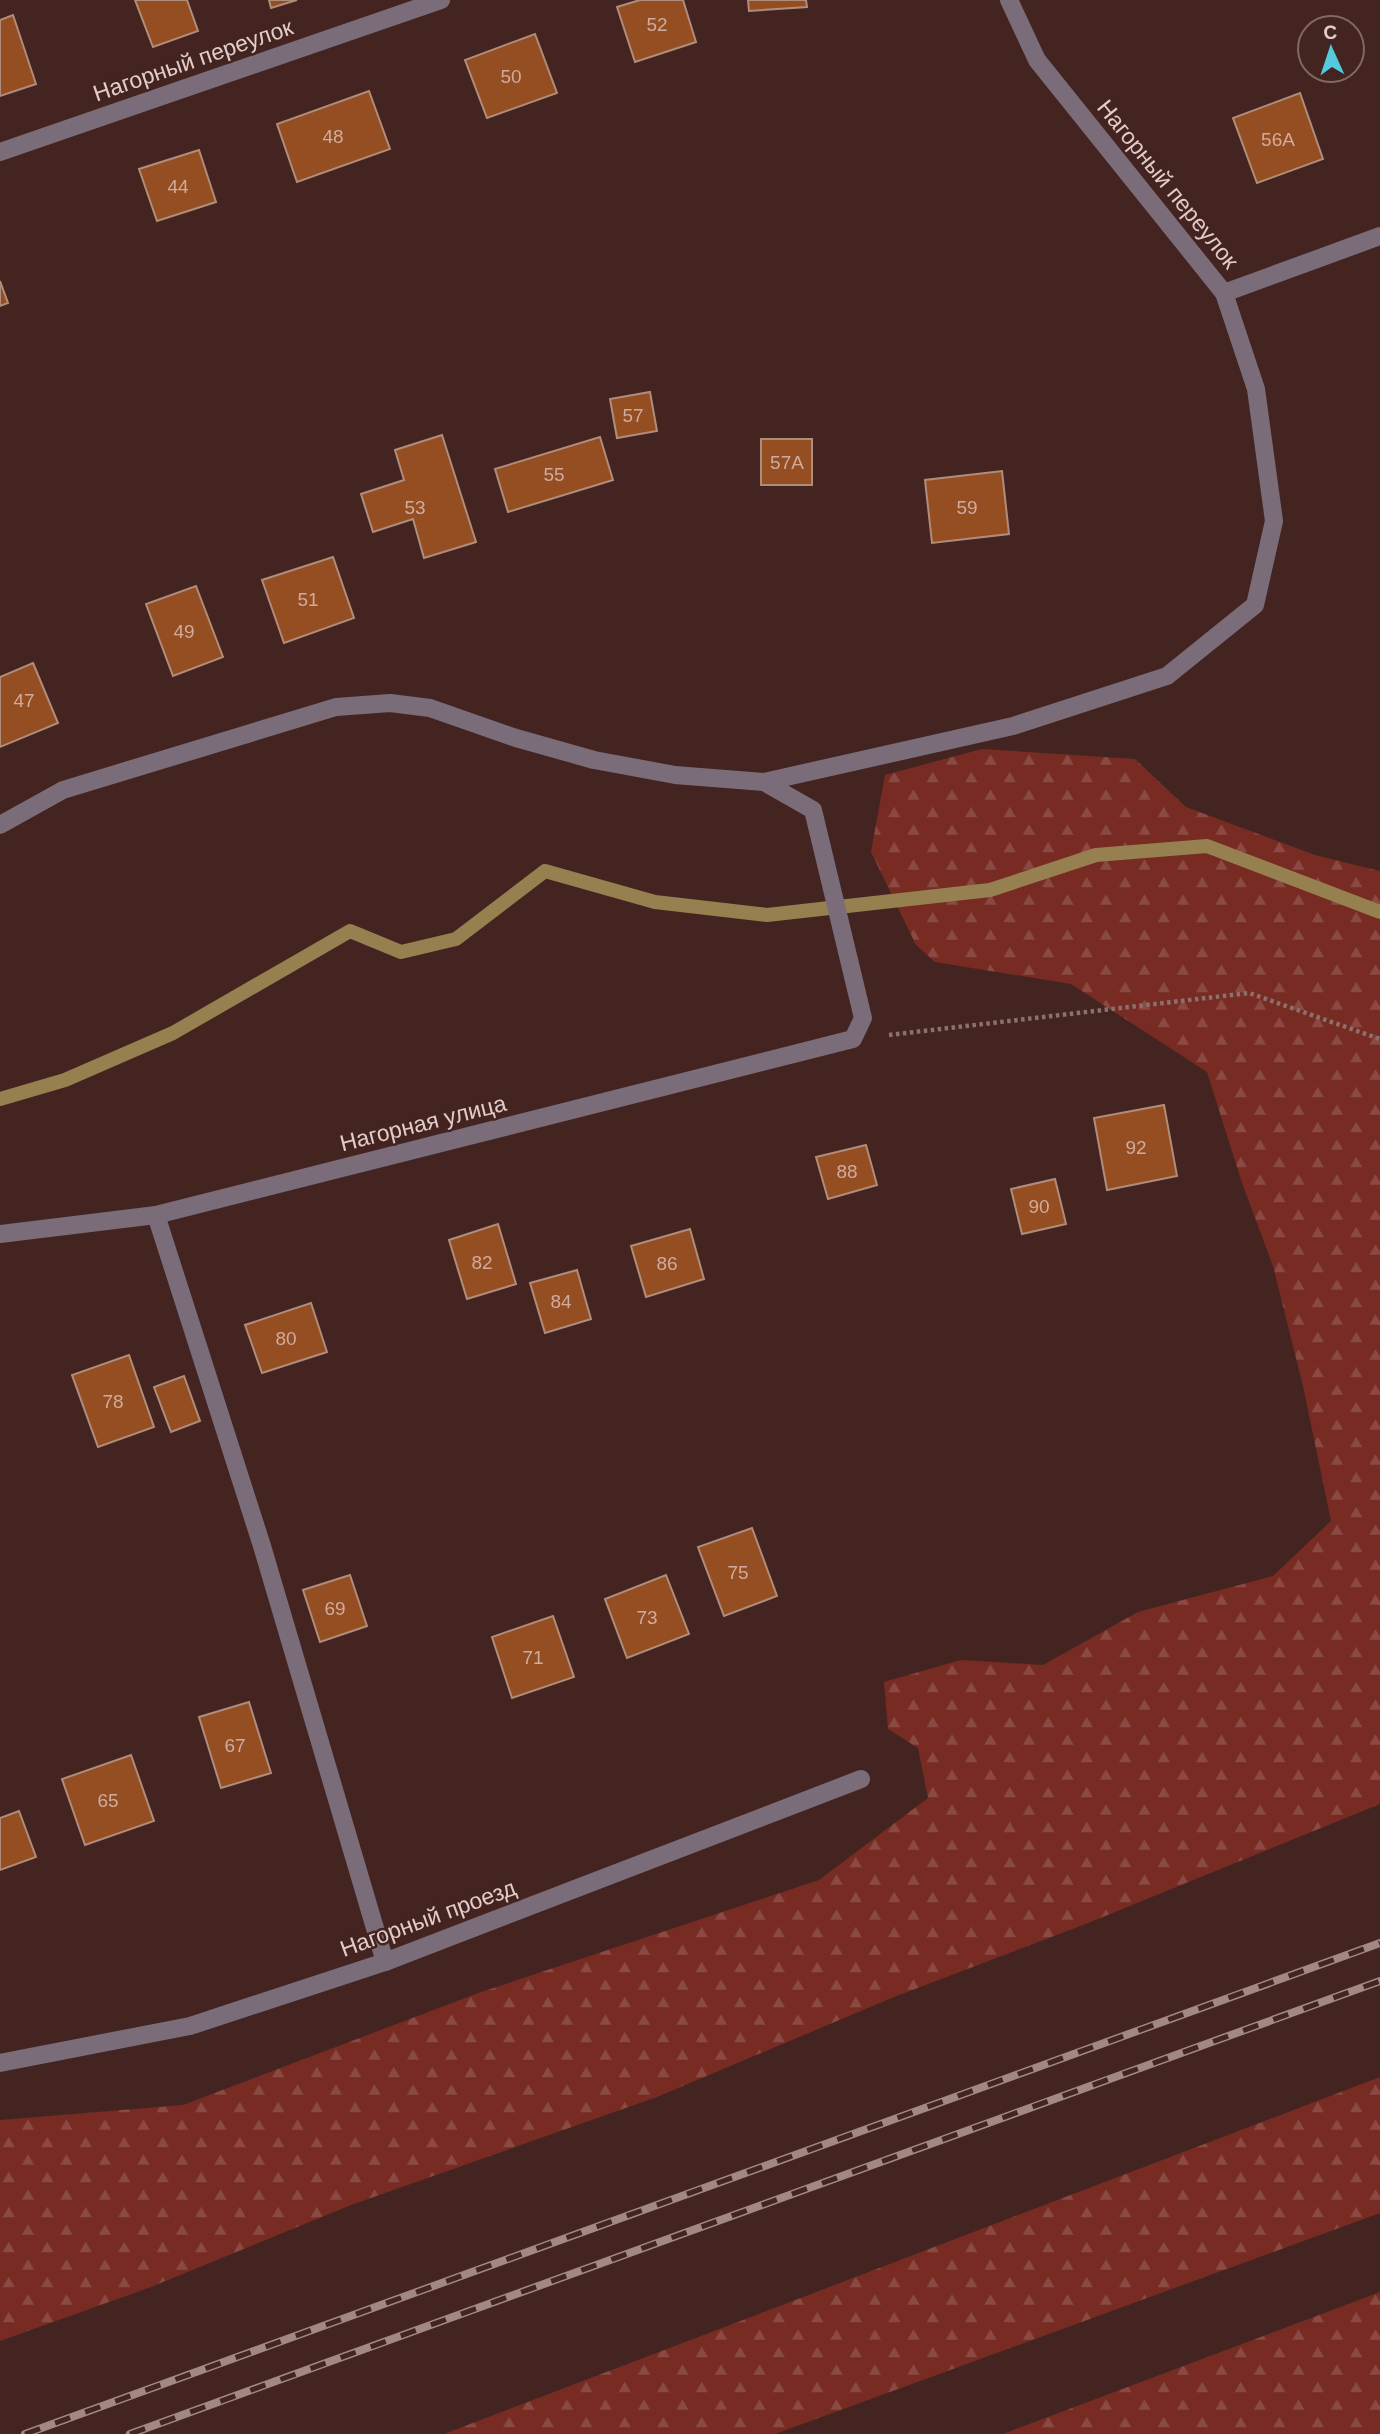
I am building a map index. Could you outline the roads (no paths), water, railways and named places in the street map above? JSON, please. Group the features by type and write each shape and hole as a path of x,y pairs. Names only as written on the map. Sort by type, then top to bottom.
{"street":[{"name":"Нагорный переулок","path":"0,152 441,0"},
{"name":"Нагорный переулок","path":"1009,0 1037,60 1224,293 1380,236"},
{"path":"0,825 63,790 336,707 390,703 430,708 516,738 594,760 675,775 764,782 1013,726 1167,676 1255,605 1274,521 1256,389 1224,293"},
{"name":"Нагорная улица","path":"0,1234 156,1215 853,1040 863,1018 862,1008 813,810 764,782"},
{"path":"156,1215 262,1546 385,1962"},
{"name":"Нагорный проезд","path":"0,2063 190,2026 385,1962 861,1779"}],"waterway":[{"path":"0,1099 65,1080 173,1033 350,931 401,952 456,939 545,871 655,902 767,915 990,890 1096,855 1207,846 1380,912"}],"railway":[{"path":"25,2434 1380,1943"},
{"path":"130,2434 1380,1981"}]}
